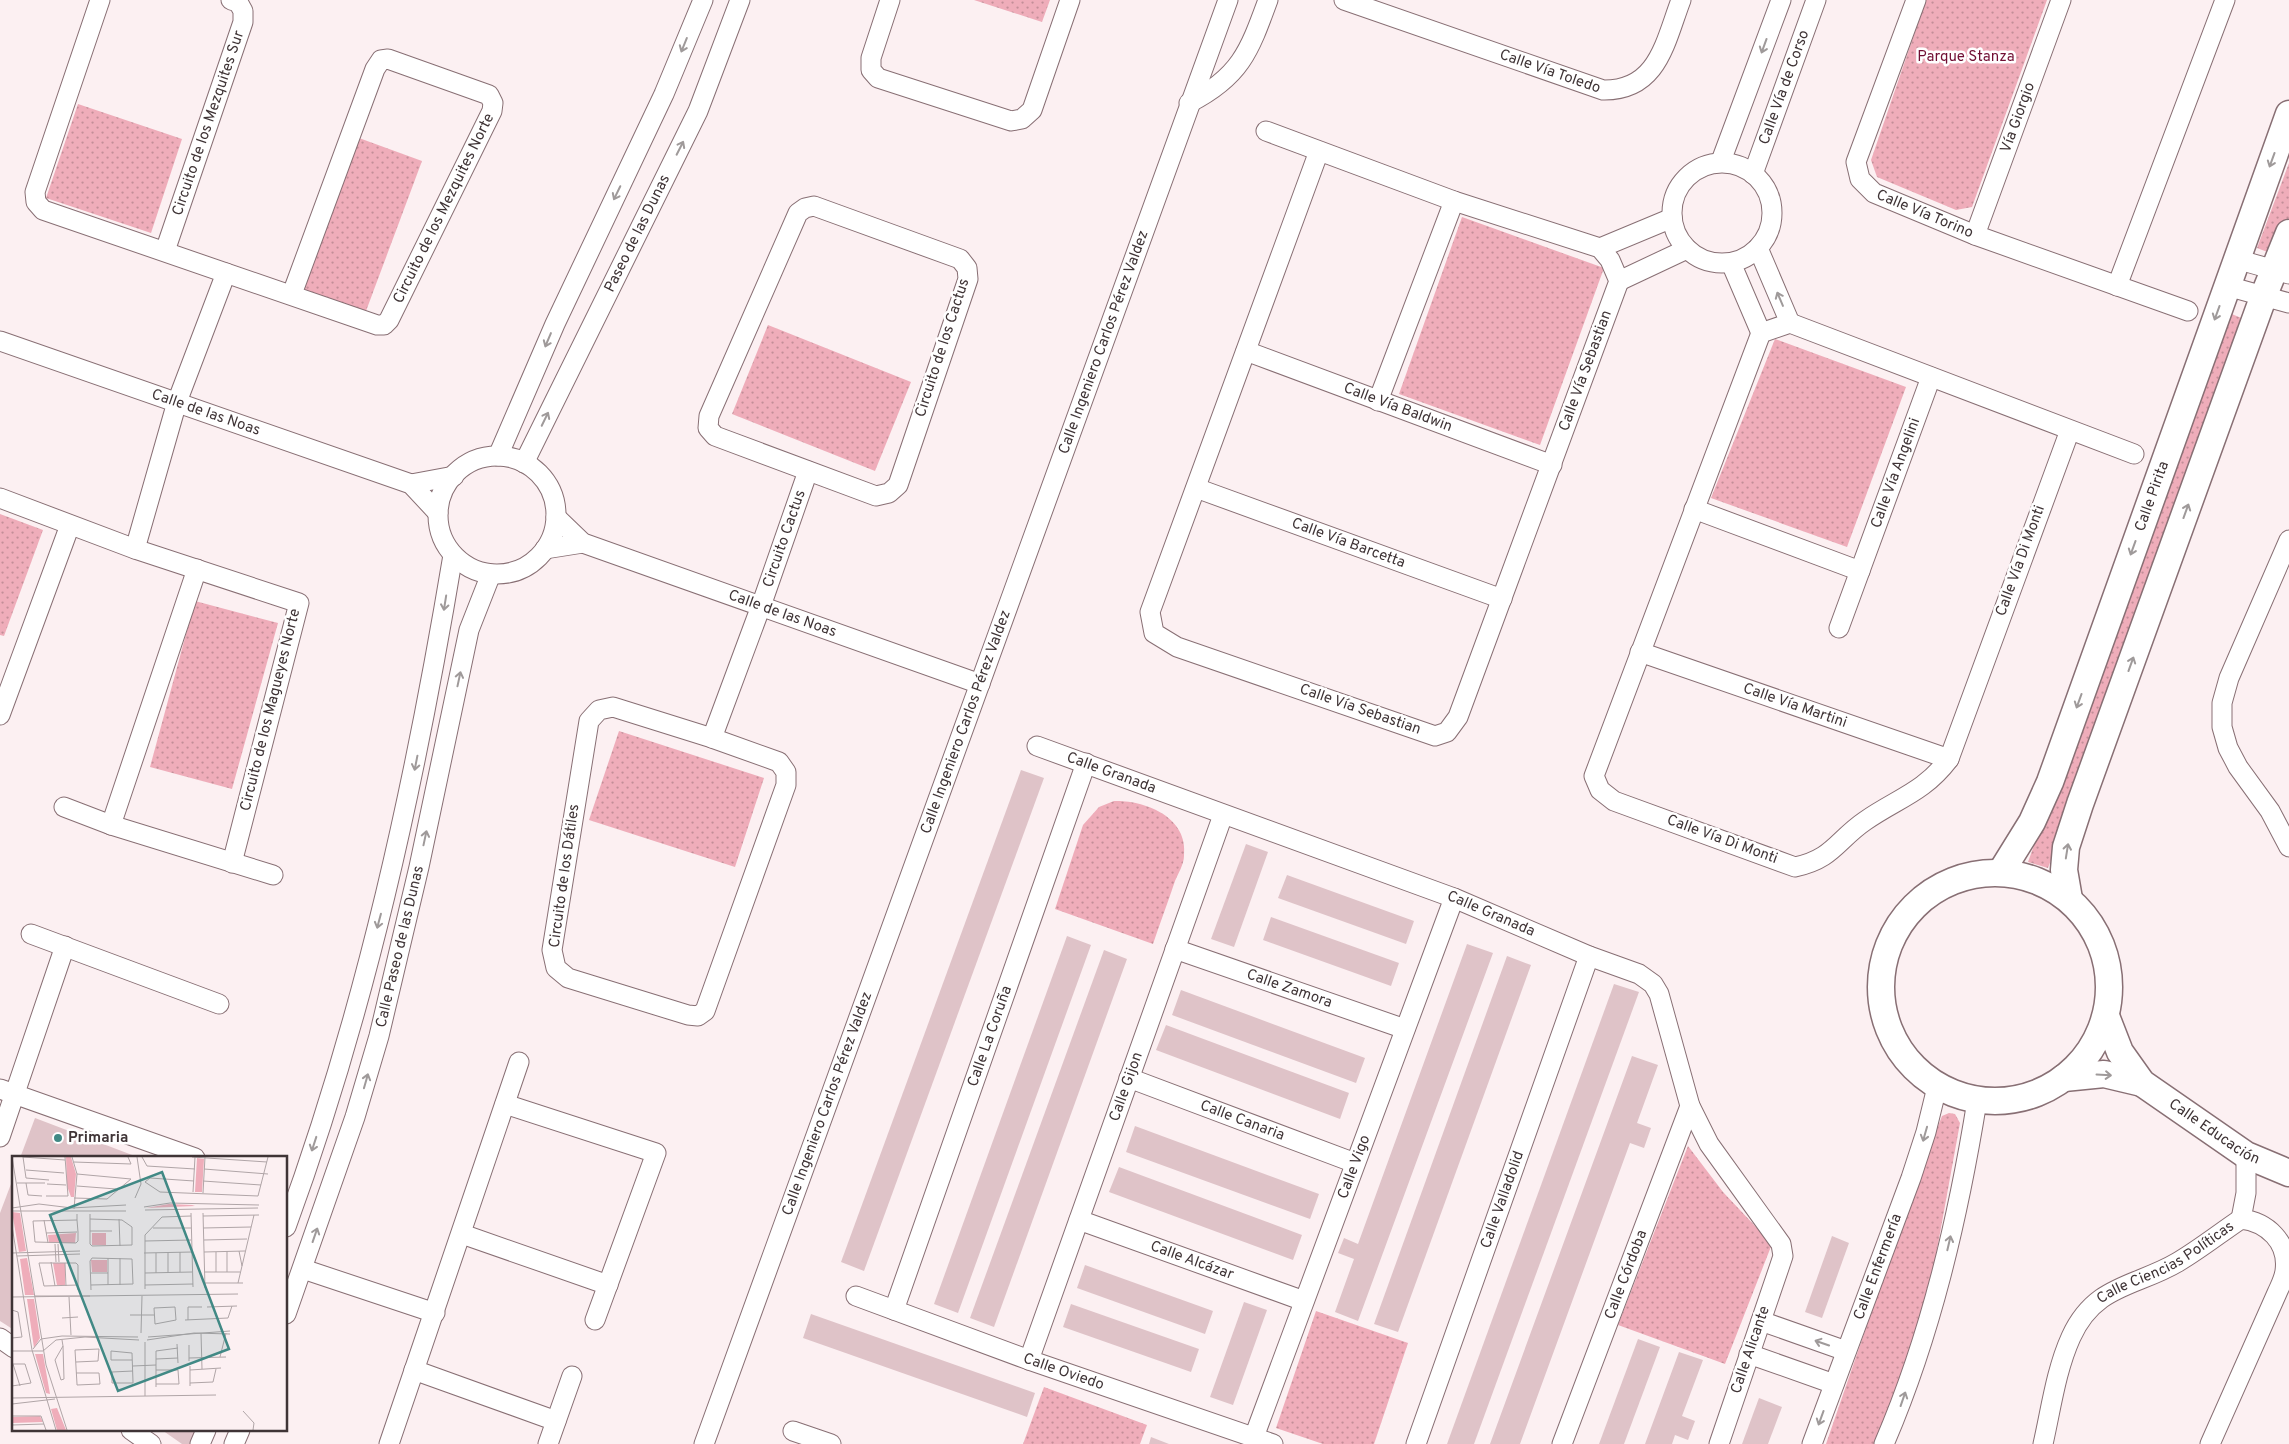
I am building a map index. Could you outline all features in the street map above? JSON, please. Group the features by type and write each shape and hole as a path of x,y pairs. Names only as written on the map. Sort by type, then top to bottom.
{"street":[{"path":"100,0 35,192 36,202 42,210 292,294"},
{"name":"Circuito de los Mezquites Sur","path":"165,251 243,22 242,11 238,2 231,0"},
{"path":"498,456 555,324 664,94 703,0"},
{"name":"Paseo de las Dunas","path":"524,463 698,111 740,0"},
{"path":"890,0 872,58 871,70 878,78 1011,121 1022,119 1032,110 1070,0"},
{"name":"Calle Ingeniero Carlos Pérez Valdez","path":"704,1444 1189,103 1228,0"},
{"path":"1189,103 1211,92 1230,76 1246,56 1268,0"},
{"name":"Calle Vía Toledo","path":"1344,0 1374,5 1603,90 1620,90 1636,84 1648,74 1659,59 1681,0"},
{"path":"1721,161 1781,0"},
{"name":"Calle Vía de Corso","path":"1753,174 1816,0"},
{"name":"Calle Vía Torino","path":"1916,0 1856,162 1860,180 1874,193 1974,235 2188,311"},
{"name":"Vía Giorgio","path":"1974,235 2061,0"},
{"path":"2117,286 2225,0"},
{"name":"Circuito de los Mezquites Norte","path":"388,59 489,95 493,103 492,111 389,320 384,325 377,325 292,294 375,69 381,60 388,59"},
{"name":"Calle Pirita","path":"2001,872 2032,822 2050,782 2289,114"},
{"path":"1266,131 1454,201 1600,248 1610,260 1619,281 1686,249"},
{"name":"Calle Vía Sebastian","path":"1318,151 1150,612 1154,633 1177,647 1435,736 1447,732 1458,717 1619,281"},
{"path":"1721,161 1737,165 1753,174 1767,190 1772,205 1772,221 1767,236 1758,248 1746,258 1731,263 1715,263 1700,259 1686,249 1678,239 1672,218 1672,207 1678,189 1690,174 1706,165 1721,161"},
{"path":"1378,401 1454,201"},
{"name":"Circuito de los Cactus","path":"814,206 960,259 967,268 968,279 898,484 888,493 876,496 808,471 714,436 708,428 709,416 798,213 805,208 814,206"},
{"path":"1600,248 1672,218"},
{"path":"2069,899 2064,870 2066,848 2264,295 2281,272 2289,233"},
{"path":"1758,248 1790,323"},
{"path":"2236,259 2281,272"},
{"path":"1731,263 1761,333 1790,323 2134,454"},
{"path":"135,549 177,402 226,272"},
{"path":"2227,286 2289,303"},
{"name":"Calle Vía Di Monti","path":"1761,333 1594,776 1600,790 1614,800 1796,867 1813,863 1830,853 1864,822 1923,787 1937,775 1949,759 2070,430"},
{"name":"Calle de las Noas","path":"0,341 411,484 438,513"},
{"name":"Calle Vía Baldwin","path":"1246,351 1552,465"},
{"name":"Calle Vía Angelini","path":"1839,628 1931,377"},
{"path":"498,456 524,463 537,472 548,486 554,501 556,517 545,549 535,561 522,569 507,574 491,574 470,568 453,555 442,535 438,513 440,500 446,487 466,465 482,459 498,456"},
{"name":"Circuito Cactus","path":"761,606 808,471"},
{"name":"Calle de las Noas","path":"411,484 454,476"},
{"name":"Calle Vía Barcetta","path":"1196,488 1502,599"},
{"name":"Circuito de los Magueyes Norte","path":"0,498 135,549 299,603 232,863"},
{"path":"1694,509 1860,570"},
{"name":"Calle de las Noas","path":"556,517 583,543 980,684"},
{"path":"0,715 70,525"},
{"path":"2289,540 2229,678 2222,703 2222,727 2228,748 2238,767 2270,811 2289,847"},
{"name":"Calle de las Noas","path":"545,549 583,543"},
{"name":"Calle Paseo de las Dunas","path":"288,1215 292,1192 326,1109 382,908 412,779 453,555"},
{"path":"111,824 197,569"},
{"name":"Calle Paseo de las Dunas","path":"288,1309 355,1117 379,1036 419,867 469,630 491,574"},
{"path":"712,738 761,606"},
{"name":"Calle Vía Martini","path":"1640,652 1949,759"},
{"name":"Circuito de los Dátiles","path":"613,707 712,738 779,762 786,772 786,785 705,1010 698,1016 688,1016 568,978 556,968 552,950 589,721 599,710 613,707"},
{"name":"Calle Granada","path":"1037,746 1454,898 1589,956 1639,974 1652,984 1659,994 1690,1106 1709,1144 1781,1244 1783,1256"},
{"name":"Calle La Coruña","path":"894,1310 1086,763"},
{"path":"64,807 111,824 273,875"},
{"name":"Calle Gijon","path":"1029,1360 1223,815"},
{"path":"2001,872 2037,880 2069,899 2087,918 2100,940 2108,965 2109,991 2106,1016 2090,1051 2064,1078 2045,1091 2023,1099 2000,1102 1977,1101 1956,1096 1937,1087 1907,1063 1888,1030 1880,992 1884,954 1902,920 1929,893 1963,876 2001,872"},
{"name":"Calle Vigo","path":"1254,1437 1454,898"},
{"path":"31,934 218,1004"},
{"path":"0,1137 7,1092 65,946"},
{"name":"Calle Zamora","path":"1175,950 1405,1029"},
{"name":"Calle Valladolid","path":"1416,1444 1589,956"},
{"name":"Calle Educación","path":"2106,1016 2120,1052 2142,1083"},
{"path":"389,1444 519,1062"},
{"name":"Calle Educación","path":"2064,1078 2104,1074 2142,1083 2246,1155 2289,1173"},
{"name":"Calle Canaria","path":"1129,1078 1355,1163"},
{"name":"Calle Enfermería","path":"1812,1444 1912,1178 1937,1087"},
{"path":"7,1092 189,1156"},
{"path":"1884,1444 1902,1404 1936,1298 1966,1172 1977,1101"},
{"path":"505,1104 656,1153 594,1320"},
{"name":"Calle Córdoba","path":"1562,1444 1690,1106"},
{"path":"326,1109 355,1117"},
{"path":"2241,1219 2246,1193 2246,1155"},
{"name":"Calle Ciencias Políticas","path":"2043,1444 2071,1336 2087,1311 2106,1294 2177,1263 2241,1219 2253,1220 2271,1230 2280,1240 2285,1253 2286,1270 2278,1293 2210,1444"},
{"name":"Calle Alcázar","path":"1079,1220 1304,1301"},
{"path":"462,1234 608,1285"},
{"name":"Calle Alicante","path":"1718,1444 1783,1256"},
{"path":"303,1269 435,1313"},
{"name":"Calle Oviedo","path":"856,1296 1029,1360 1273,1444"},
{"path":"1761,1321 1846,1351"},
{"path":"0,1338 12,1347"},
{"path":"1749,1354 1834,1384"},
{"path":"414,1370 556,1421"},
{"path":"548,1444 572,1376"},
{"path":"793,1431 831,1444"},
{"path":"134,1432 151,1444"},
{"path":"200,1444 205,1432"},
{"path":"234,1444 239,1432"}],"green space":[{"path":"974,0 1050,0 1042,22"},
{"name":"Parque Stanza","path":"1926,0 2047,0 1972,207 1956,210 1877,177 1871,160"},
{"path":"78,104 182,139 151,233 46,198"},
{"path":"359,138 422,161 366,311 351,310 302,292"},
{"path":"2289,163 2289,218 2270,253 2257,248"},
{"path":"1462,217 1604,268 1540,445 1399,394"},
{"path":"2227,312 2246,320 2132,646 2048,868 2028,862"},
{"path":"768,325 911,382 875,471 732,414"},
{"path":"1775,339 1906,387 1847,547 1711,498"},
{"path":"0,514 43,530 4,636 0,635"},
{"path":"195,601 278,623 232,789 150,767"},
{"path":"619,731 764,778 735,867 589,820"},
{"path":"1114,801 1139,804 1162,814 1172,821 1180,831 1184,842 1184,856 1181,869 1153,944 1055,909 1083,825 1099,807"},
{"path":"1949,1113 1955,1114 1960,1123 1932,1277 1900,1388 1878,1444 1826,1444 1917,1180 1942,1116"},
{"path":"1688,1146 1723,1192 1772,1244 1725,1364 1618,1325"},
{"path":"1316,1311 1408,1343 1374,1444 1323,1444 1276,1428"},
{"path":"1044,1387 1147,1425 1140,1444 1023,1444"}],"building":[{"path":"1021,770 1044,778 864,1271 841,1262"},
{"path":"1246,844 1268,852 1234,947 1211,939"},
{"path":"1287,875 1414,921 1406,944 1278,898"},
{"path":"1271,917 1399,963 1391,986 1263,940"},
{"path":"1067,936 1091,945 958,1313 934,1304"},
{"path":"1467,944 1493,953 1358,1321 1335,1312 1354,1259 1338,1253 1344,1238 1358,1244"},
{"path":"1104,950 1127,959 994,1327 970,1318"},
{"path":"1507,956 1531,965 1398,1332 1374,1324"},
{"path":"1614,984 1639,992 1474,1444 1447,1444"},
{"path":"1181,990 1365,1058 1356,1083 1172,1015"},
{"path":"1166,1025 1349,1093 1340,1119 1156,1050"},
{"path":"1632,1056 1658,1065 1637,1123 1651,1128 1644,1148 1630,1143 1520,1444 1490,1444"},
{"name":"Primaria","path":"35,1118 135,1156 21,1156"},
{"path":"1135,1126 1319,1194 1310,1219 1126,1152"},
{"path":"1119,1167 1302,1235 1293,1260 1109,1192"},
{"path":"12,1181 12,1329 0,1321 0,1213"},
{"path":"1832,1236 1849,1243 1822,1318 1805,1312"},
{"path":"1085,1265 1213,1311 1205,1334 1077,1288"},
{"path":"1244,1302 1267,1310 1233,1405 1210,1397"},
{"path":"1071,1304 1199,1349 1191,1372 1063,1327"},
{"path":"811,1314 1035,1393 1027,1417 803,1338"},
{"path":"1638,1339 1660,1347 1624,1444 1599,1444"},
{"path":"1679,1352 1703,1360 1682,1416 1695,1421 1688,1440 1675,1435 1672,1444 1645,1444"},
{"path":"1759,1398 1782,1407 1768,1444 1742,1444"},
{"path":"165,1432 197,1432 192,1444 182,1444"},
{"path":"1151,1437 1169,1444 1149,1444"}],"place":[{"name":"Primaria","path":"58,1138"}]}
